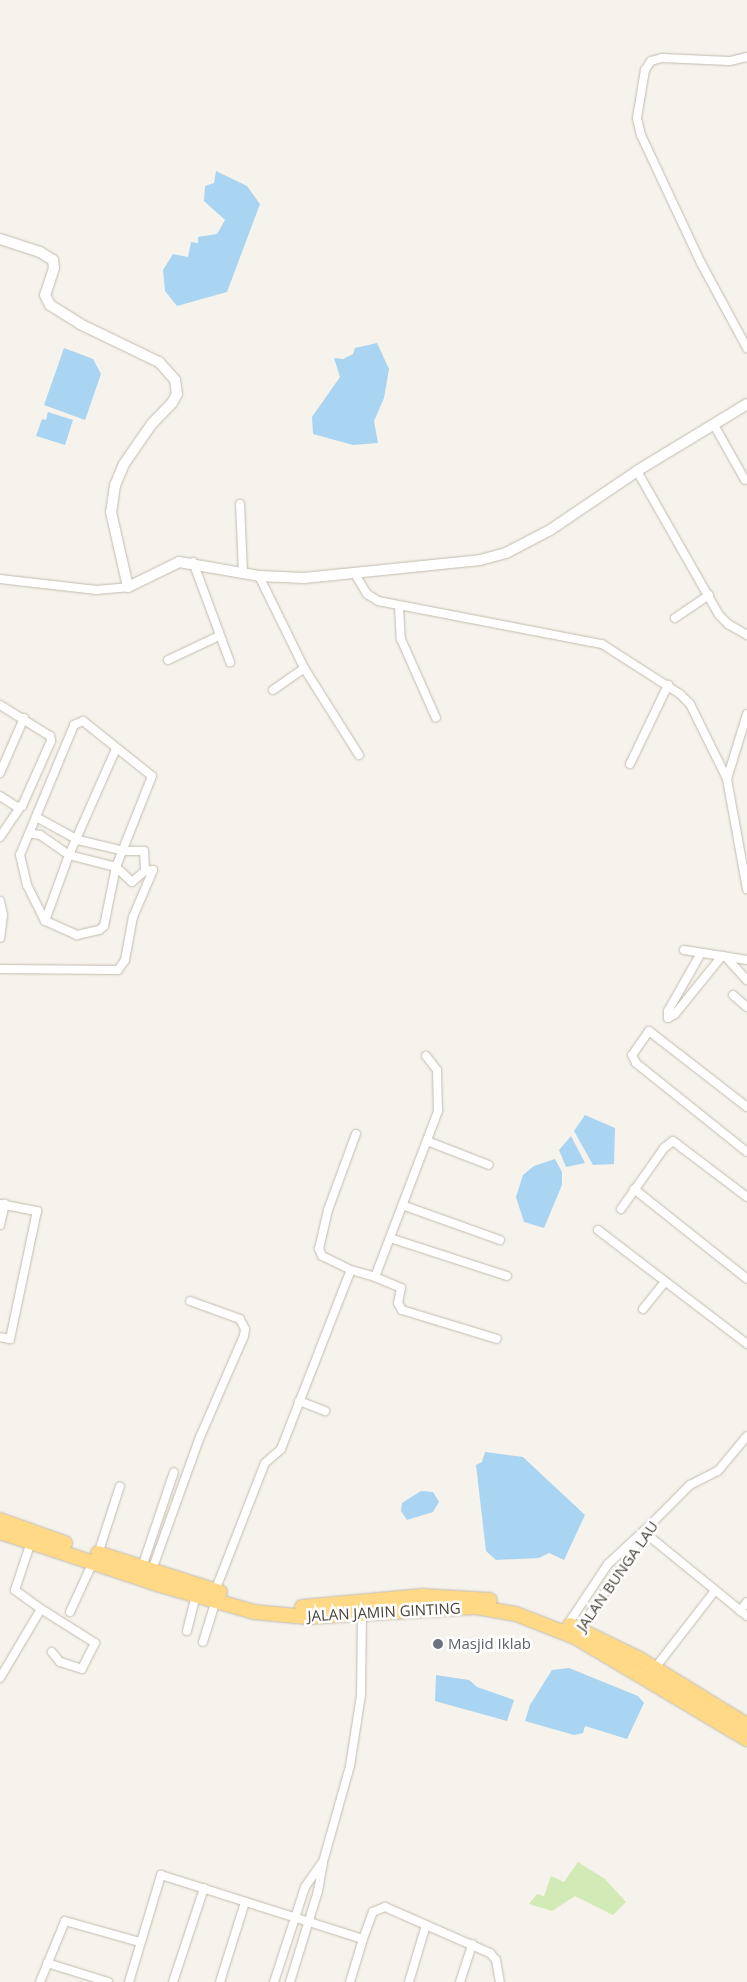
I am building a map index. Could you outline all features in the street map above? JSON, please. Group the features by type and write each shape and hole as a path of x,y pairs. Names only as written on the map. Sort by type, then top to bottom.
{"highway":[{"name":"JALAN JAMIN GINTING","path":"0,1520 96,1558"},
{"name":"JALAN JAMIN GINTING","path":"0,1532 31,1542 144,1571 270,1614 367,1614 476,1608 516,1614 572,1630 747,1739"},
{"name":"JALAN JAMIN GINTING","path":"144,1571 196,1594 216,1595 288,1607 422,1596 460,1597 513,1604 655,1668 747,1724"}],"street":[{"path":"747,57 729,61 662,58 650,61 645,70 637,118 641,135 701,263 747,348"},
{"path":"0,239 40,252 53,260 54,268 45,295 50,305 80,324 159,362 175,380 176,394 172,404 151,425 124,464 113,493 111,512 128,588"},
{"path":"0,579 96,590 128,588 172,565 193,562 260,576 304,578 480,560 506,553 550,530 637,471 714,426 747,404"},
{"path":"714,426 744,480"},
{"path":"637,471 723,620 747,635"},
{"path":"240,504 243,572"},
{"path":"193,562 230,662"},
{"path":"355,574 370,598 399,606 595,640 668,686 690,704 727,779 747,889"},
{"path":"260,576 304,668 359,755"},
{"path":"675,618 708,595"},
{"path":"399,606 401,639 436,718"},
{"path":"168,660 219,636"},
{"path":"273,690 304,668"},
{"path":"630,764 668,686"},
{"path":"0,705 24,718 50,736 51,741 20,807 0,837"},
{"path":"727,779 747,714"},
{"path":"0,772 24,718"},
{"path":"83,720 116,749 152,776 124,851 116,867 104,926 99,930 77,935 45,921 27,884 20,855 36,817 74,725 83,720"},
{"path":"45,921 69,855 78,840 116,749"},
{"path":"0,796 20,807"},
{"path":"36,817 78,840 124,851 144,851 145,871"},
{"path":"0,969 118,970 125,960 133,917 153,870 145,871 132,882 116,867 69,855 40,835 29,833"},
{"path":"0,901 3,914 0,938"},
{"path":"684,950 747,960"},
{"path":"700,953 668,1011 668,1018 675,1014 724,956"},
{"path":"724,956 747,980"},
{"path":"733,995 747,1007"},
{"path":"747,1107 649,1031 632,1055 636,1063 747,1152"},
{"path":"375,1277 427,1142 439,1105 437,1070 426,1056"},
{"path":"356,1134 328,1210 319,1249 322,1256 351,1270 375,1277 401,1288 398,1303 402,1310 496,1339"},
{"path":"621,1209 664,1148 673,1141 747,1197"},
{"path":"427,1142 489,1165"},
{"path":"634,1189 747,1279"},
{"path":"0,1225 2,1204 37,1211 10,1339 0,1337"},
{"path":"402,1205 500,1240"},
{"path":"598,1230 747,1344"},
{"path":"390,1238 507,1276"},
{"path":"203,1642 216,1595 265,1463 280,1449 351,1270"},
{"path":"642,1309 665,1282"},
{"path":"144,1571 244,1336 245,1328 240,1319 190,1301"},
{"path":"299,1401 325,1411"},
{"name":"JALAN BUNGA LAU","path":"572,1630 650,1525 690,1485 718,1470 747,1436"},
{"path":"144,1571 174,1472"},
{"path":"70,1612 96,1558 120,1486"},
{"path":"572,1630 608,1564 644,1532 714,1592 744,1613 747,1602"},
{"path":"31,1542 15,1590 95,1643 82,1670 60,1662 52,1652"},
{"path":"655,1668 714,1592"},
{"path":"187,1631 196,1594"},
{"path":"0,1678 41,1609"},
{"path":"290,1982 306,1923 318,1891 323,1862 350,1766 361,1695 367,1614"},
{"path":"274,1982 305,1887 323,1862"},
{"path":"129,1982 139,1942 160,1876 204,1888 306,1923 363,1939"},
{"path":"173,1982 204,1888"},
{"path":"220,1982 246,1902"},
{"path":"350,1982 370,1918 379,1907 386,1907 472,1944 493,1956 500,1982"},
{"path":"40,1982 62,1923 69,1920 139,1942"},
{"path":"409,1982 426,1925"},
{"path":"460,1982 472,1944"},
{"path":"47,1963 83,1979 108,1982"}],"green space":[{"path":"578,1862 605,1879 626,1902 613,1915 575,1896 552,1911 529,1904 537,1894 544,1896 551,1876 564,1882"}],"water":[{"path":"216,171 247,186 260,204 227,292 177,306 165,291 163,270 173,254 188,257 191,242 198,243 198,237 217,234 225,220 204,201 205,186 214,183"},
{"path":"377,343 389,369 384,398 374,421 378,443 353,445 313,434 312,417 340,377 334,358 343,359 353,354 355,348"},
{"path":"64,348 93,359 101,374 85,420 44,405"},
{"path":"48,412 73,420 65,445 36,436 42,419 46,420"},
{"path":"585,1115 615,1128 614,1164 593,1165 574,1131"},
{"path":"571,1136 585,1163 566,1167 559,1150"},
{"path":"555,1159 562,1172 562,1185 544,1228 524,1222 516,1197 523,1175 534,1166"},
{"path":"485,1452 523,1457 585,1515 564,1560 549,1553 539,1558 496,1560 486,1551 476,1465 482,1462"},
{"path":"421,1491 433,1492 439,1502 433,1512 407,1520 401,1511 402,1503"},
{"path":"569,1668 638,1696 644,1703 627,1739 585,1726 583,1733 574,1735 525,1721 530,1705 552,1670"},
{"path":"436,1675 469,1680 477,1687 514,1700 507,1721 435,1701"}],"place":[{"name":"Masjid Iklab","path":"438,1644"}]}
